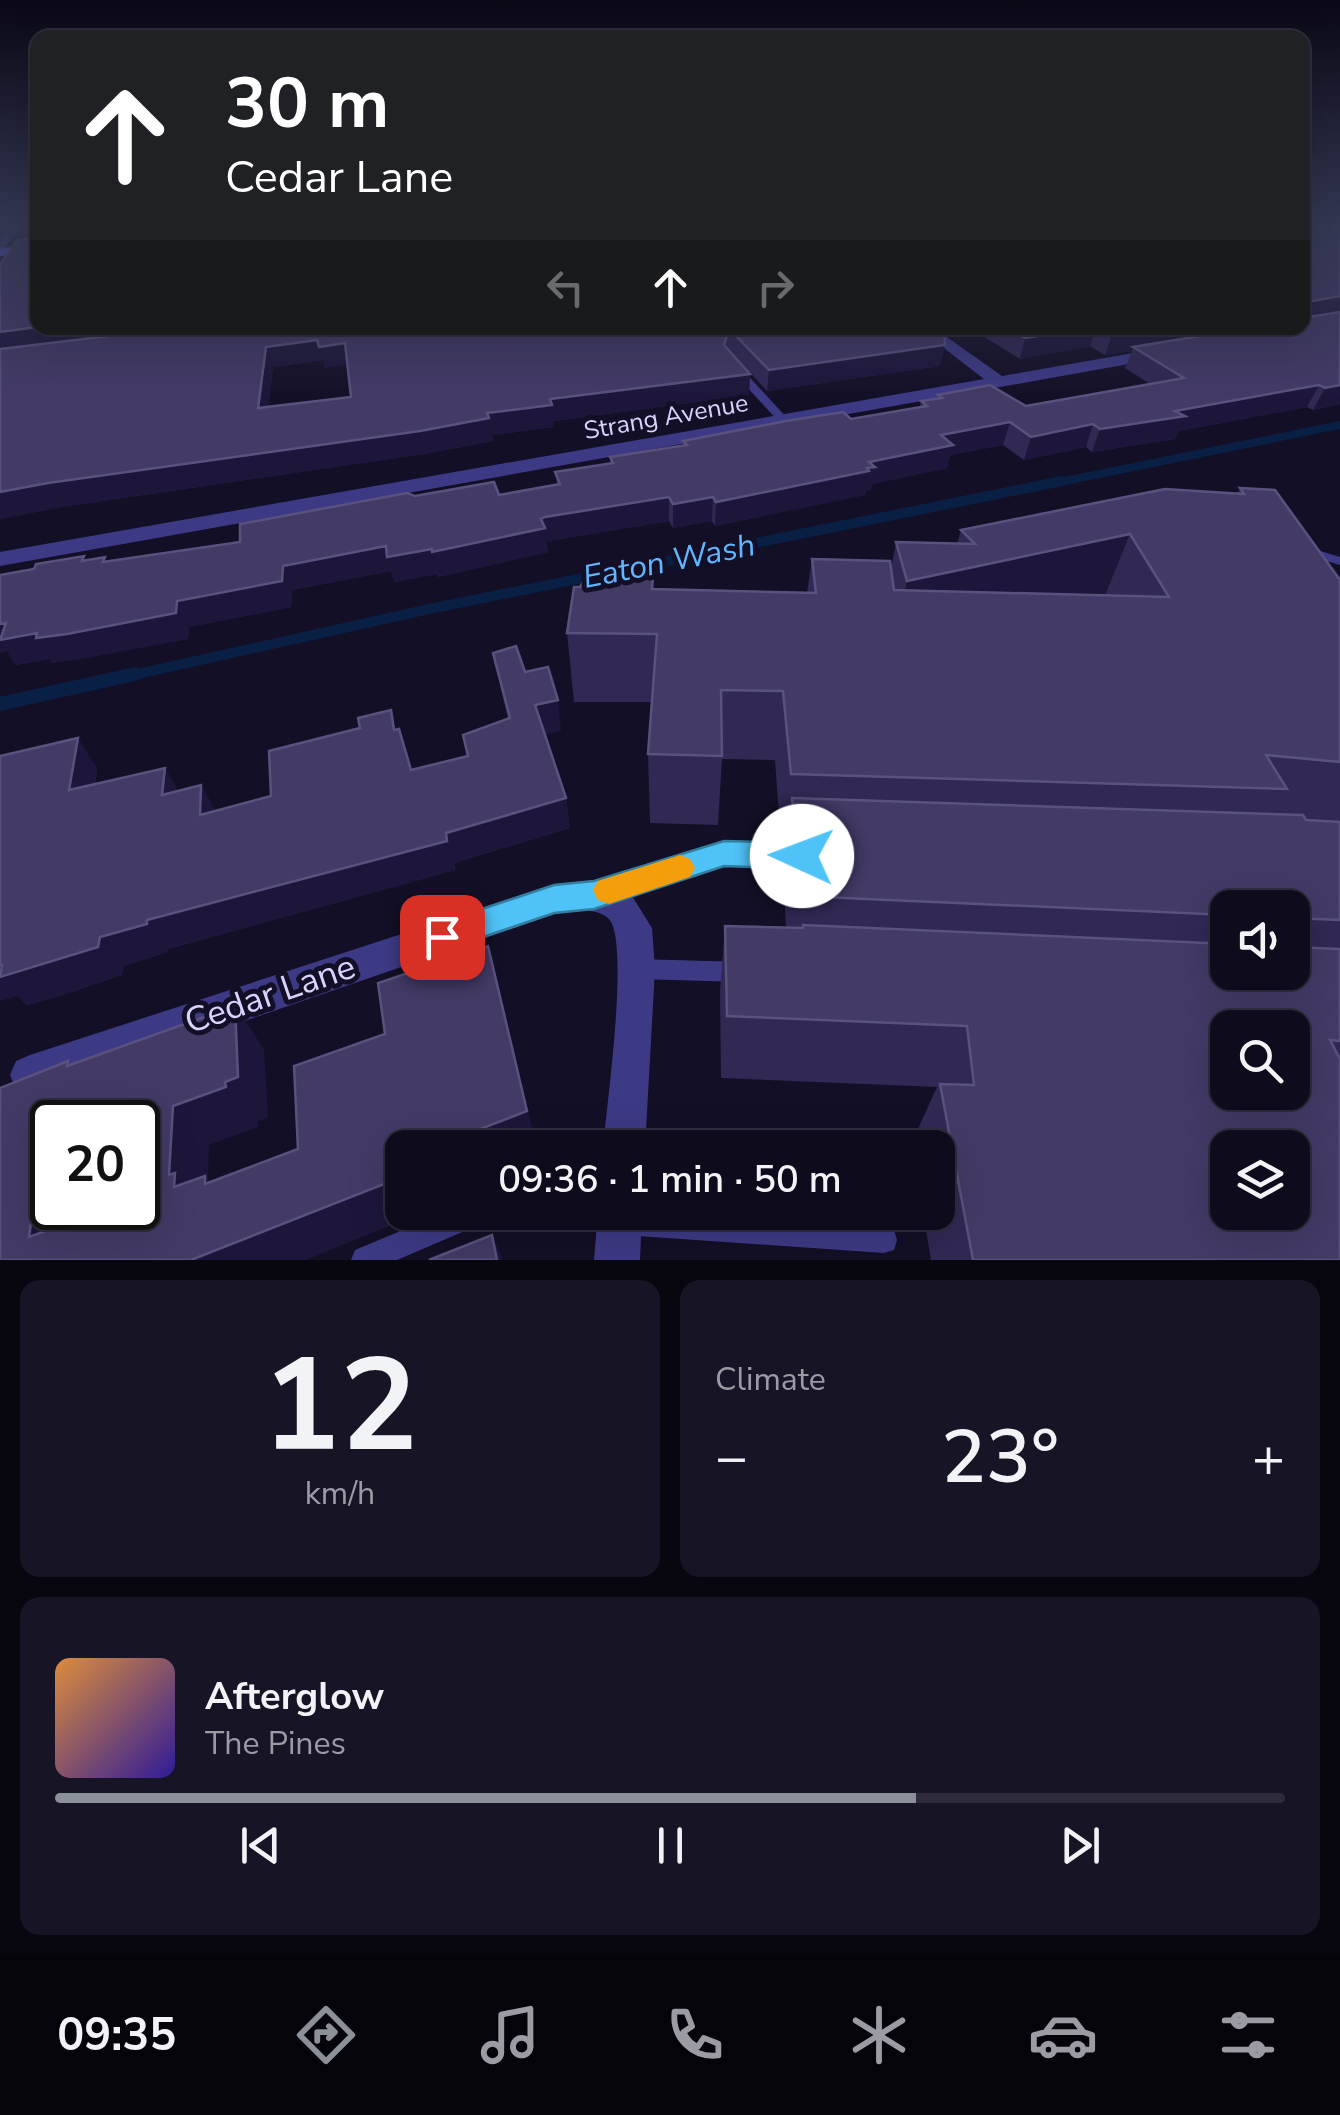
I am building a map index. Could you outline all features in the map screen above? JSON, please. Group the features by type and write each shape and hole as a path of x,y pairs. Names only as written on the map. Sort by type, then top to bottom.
{"street":[{"path":"933,335 997,382"},
{"name":"Strang Avenue","path":"0,559 1188,348"},
{"path":"594,895 620,907 635,928 637,969 625,1130"},
{"name":"Cedar Lane","path":"30,1075 554,899 594,895"}],"lane":[{"path":"729,361 785,422"},
{"path":"1280,553 1299,548 1340,561"},
{"path":"594,895 724,854 824,857"},
{"path":"637,969 770,973"},
{"path":"366,1260 437,1230"},
{"path":"619,1232 884,1240"}],"building":[{"path":"0,282 30,282 30,328 0,332"},
{"path":"1310,282 1340,282 1340,296 1310,302"},
{"path":"1340,312 1340,385 1319,385 1175,411 1185,416 1100,429 1093,424 1031,437 1010,422 941,435 953,445 869,462 875,467 867,468 869,471 716,502 713,497 673,504 669,497 545,517 541,519 545,528 432,552 387,557 386,546 283,566 282,581 177,601 176,613 67,634 36,638 37,633 0,640 6,623 0,624 0,575 34,569 36,564 84,556 82,561 105,557 103,562 240,542 240,524 407,493 415,496 494,482 499,495 560,484 555,472 613,463 610,457 687,445 683,441 786,421 843,412 851,419 927,406 921,401 990,385 1026,406 1184,378 1133,347 1206,335 1310,335 1310,317"},
{"path":"117,335 727,335 724,345 750,374 550,399 552,405 487,413 489,418 420,431 0,492 0,349","holes":["317,340 319,347 345,343 351,397 258,408 266,347"]},
{"path":"727,335 944,335 945,345 769,370 736,336"},
{"path":"1240,488 1275,490 1340,580 1340,762 1266,755 1287,789 791,774 783,691 721,690 722,756 648,754 657,634 567,633 574,587 580,587 585,579 653,577 652,589 816,593 812,559 890,561 894,590 1169,597 1130,534 907,581 896,542 975,544 961,530 1165,489 1244,494"},
{"path":"516,646 525,672 548,667 558,700 535,705 566,798 446,833 447,841 147,920 147,924 100,937 98,947 0,977 0,756 78,738 69,790 165,768 162,795 201,785 200,815 271,796 269,751 360,728 358,718 391,710 394,730 399,729 411,770 468,756 463,735 510,718 493,653"},
{"path":"792,798 1303,815 1306,820 1340,822 1340,920 1310,919 1310,890 1210,890 1210,914 800,896"},
{"path":"803,925 1210,943 1210,990 1310,990 1310,948 1340,949 1340,1041 1330,1040 1340,1059 1340,1260 973,1260 955,1164 955,1130 949,1130 940,1084 974,1085 967,1026 727,1016 725,926"},
{"path":"488,946 527,1111 478,1130 385,1130 385,1184 191,1260 0,1260 0,1088 68,1061 67,1066 235,1006 238,1077 225,1082 226,1087 173,1106 169,1175 175,1173 174,1187 205,1176 205,1184 298,1149 294,1066 385,1034 378,983"},
{"path":"492,1235 497,1260 429,1260"}],"waterway":[{"name":"Eaton Wash","path":"1050,484 1340,425"},
{"name":"Eaton Wash","path":"124,677 429,609 1062,481"},
{"name":"Eaton Wash","path":"0,704 135,674"}],"slow traffic":[{"path":"609,890 680,868"}],"route":[{"path":"442,937 554,899 594,895 724,854 802,856"}]}
